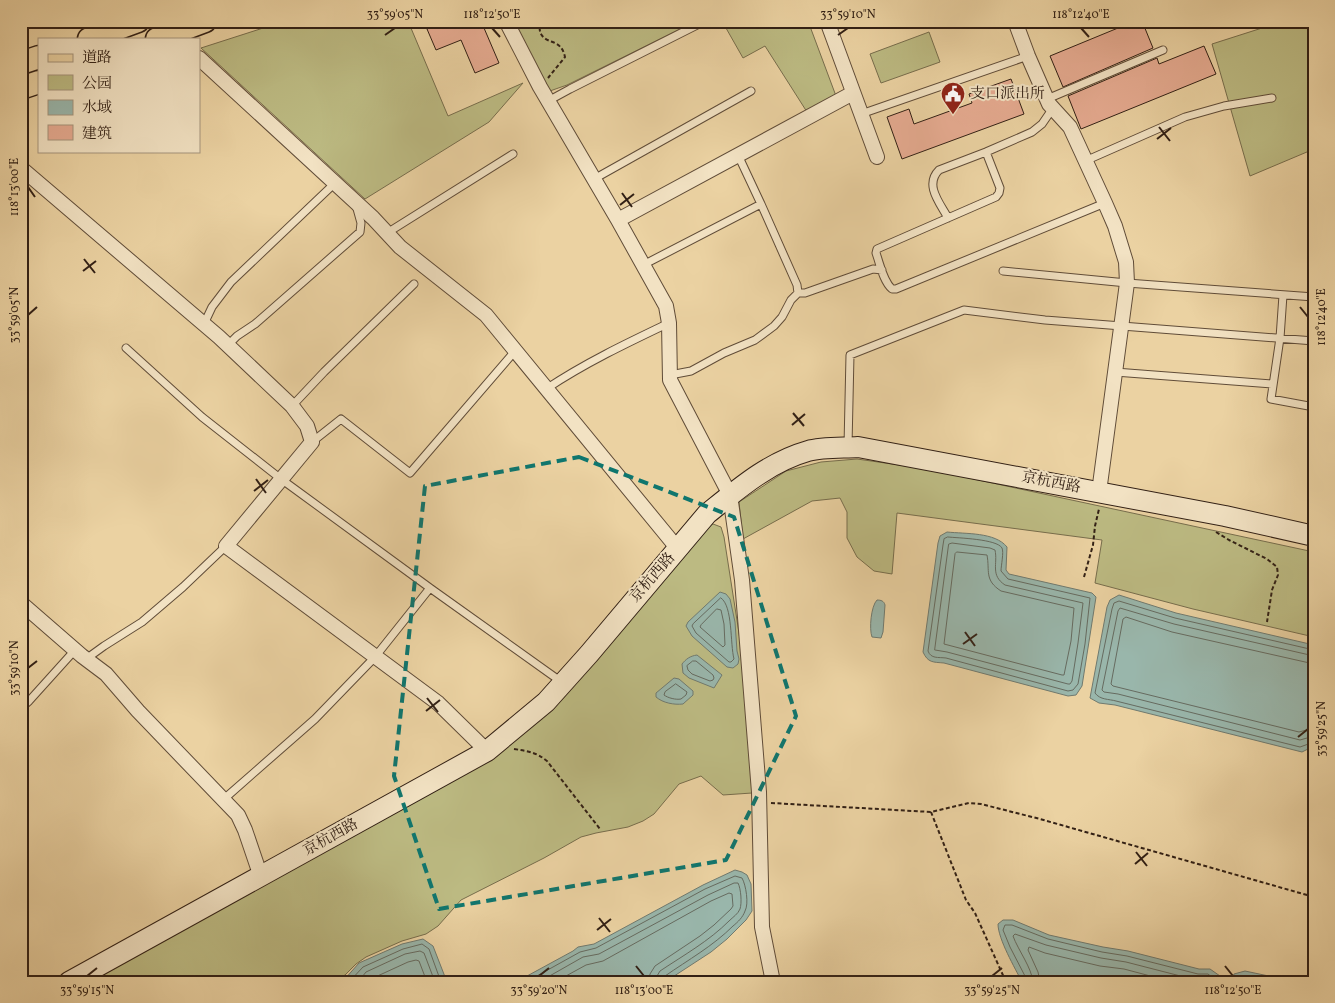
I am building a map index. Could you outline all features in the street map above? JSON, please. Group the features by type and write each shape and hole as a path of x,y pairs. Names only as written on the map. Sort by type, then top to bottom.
{"main road":[{"path":"168,37 205,21"},
{"path":"91,38 123,24"},
{"path":"21,63 38,57"},
{"path":"21,88 38,82"},
{"name":"京杭西路","path":"69,982 491,748 546,702 708,514 730,495 766,469 784,459 810,450 858,447 1225,516 1314,536"}],"street":[{"path":"506,21 540,87 666,306 669,323 670,380 730,495 742,580 759,802 762,927 773,982"},
{"path":"827,21 877,157"},
{"path":"1015,21 1028,56 1050,104 1070,127 1115,226 1126,262 1127,283 1115,372 1103,493"},
{"path":"200,59 354,200 400,247 486,315 678,549"},
{"path":"618,220 853,93"},
{"path":"21,168 228,345 292,406 307,426 312,442 226,546 438,703 491,748"},
{"path":"21,603 106,674 138,711 238,814 261,877"}],"lane":[{"path":"548,101 570,88 705,21"},
{"path":"948,218 933,188 932,180 939,170 1032,132 1042,124 1050,104 1163,50"},
{"path":"861,114 1028,56"},
{"path":"594,179 751,91"},
{"path":"1085,161 1185,117 1224,106 1272,98"},
{"path":"986,152 1000,188 999,193 996,197 877,249 876,253 889,287 896,289 1105,203"},
{"path":"387,233 514,154"},
{"path":"738,155 797,285 798,292"},
{"path":"204,324 212,307 231,282 335,183"},
{"path":"228,345 237,336 255,324 360,232 361,223 354,200"},
{"path":"643,265 761,204"},
{"path":"798,292 805,293 873,269 882,270"},
{"path":"1003,271 1127,283 1314,297"},
{"path":"292,406 414,284"},
{"path":"670,375 691,370 755,340 774,326 782,317 790,300 798,292"},
{"path":"1283,295 1280,338 1271,399 1314,407"},
{"path":"848,447 850,355 964,310 1045,320 1314,340"},
{"path":"546,389 626,344 669,323"},
{"path":"126,348 202,417 281,480 563,683"},
{"path":"312,442 341,419 410,473 515,351"},
{"path":"1115,372 1273,384"},
{"path":"21,708 81,655 104,646 142,622 183,587 226,546"},
{"path":"224,799 315,720 375,657 430,588"}],"path":[{"path":"539,21 542,36 558,44 565,56 560,65 540,87"},
{"path":"1084,577 1093,545 1095,526 1103,493"},
{"path":"1216,531 1229,540 1267,559 1277,567 1278,575 1272,590 1267,622"},
{"path":"491,748 529,751 540,755 547,761 600,830"},
{"path":"759,802 931,812 969,803 981,804 1314,897"},
{"path":"931,812 966,900 976,913 1006,982"}],"highlighted area":[{"path":"579,457 734,517 796,716 726,860 439,909 394,776 425,486"}],"green space":[{"path":"285,21 408,21 448,116 523,83 489,122 365,199 201,48"},
{"path":"512,21 696,21 567,85 547,92"},
{"path":"722,21 808,21 836,96 807,112 765,46 743,58"},
{"path":"1284,21 1314,21 1314,149 1250,176 1212,44"},
{"path":"929,32 940,62 881,83 870,54"},
{"path":"857,459 927,469 1314,552 1314,637 1193,609 1095,583 1102,540 897,513 892,574 874,571 857,557 847,538 847,512 840,498 812,501 743,539 739,502 786,471 821,462"},
{"path":"713,524 721,527 724,537 741,646 752,793 723,795 701,776 679,784 654,814 643,821 628,827 581,837 461,900 438,926 426,934 402,941 366,957 335,981 88,982 441,788 513,742 702,529"}],"water":[{"path":"947,532 988,536 1002,542 1007,547 1006,570 1009,574 1092,593 1096,597 1082,686 1076,695 1068,696 934,662 927,658 923,652 938,543 940,536"},
{"path":"720,592 726,594 730,599 735,622 739,659 738,664 733,668 727,667 692,636 686,626"},
{"path":"1119,595 1176,613 1314,645 1314,737 1312,747 1302,752 1115,705 1099,703 1090,698 1107,607 1110,600"},
{"path":"877,600 882,601 885,605 881,638 872,637 871,633 872,612"},
{"path":"697,655 722,675 714,688 689,678 683,673 682,664 688,658"},
{"path":"674,678 679,679 693,691 693,695 683,704 669,703 656,697 656,693"},
{"path":"735,870 747,875 751,884 752,911 746,920 727,939 711,952 665,982 516,982 578,947 594,944 703,885"},
{"path":"1003,920 1013,920 1049,935 1128,951 1199,969 1210,969 1220,976 1218,982 1022,982 1001,937 998,924"},
{"path":"423,939 433,946 447,982 341,982 359,963 402,944"},
{"path":"1245,971 1297,982 1231,982 1234,974"}],"building":[{"path":"446,21 481,21 499,63 475,73 461,40 436,50 427,29"},
{"path":"1135,21 1142,21 1153,48 1063,87 1050,56"},
{"path":"1204,46 1216,74 1081,129 1068,96 1157,58 1159,64"},
{"path":"1011,79 1024,114 902,159 887,117 909,109 914,124 972,103 969,94"}],"place":[{"name":"支口派出所","path":"953,115"}]}
